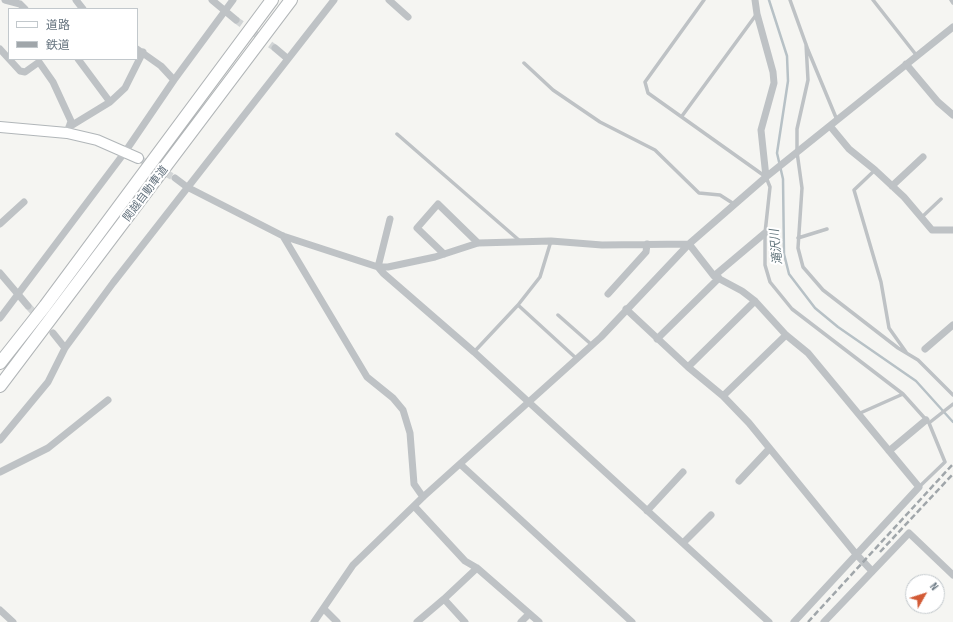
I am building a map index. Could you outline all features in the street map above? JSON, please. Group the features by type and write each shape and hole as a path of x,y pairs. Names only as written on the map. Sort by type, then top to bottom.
{"highway":[{"name":"関越自動車道","path":"0,363 45,306 272,0"},
{"name":"関越自動車道","path":"0,386 290,0"}],"street":[{"path":"5,0 20,4 24,8"},
{"path":"76,0 82,8"},
{"path":"212,0 236,20"},
{"path":"0,318 19,295 125,152 174,80 233,0"},
{"path":"0,440 48,382 65,348 112,283 334,0"},
{"path":"389,0 408,17"},
{"path":"755,0 757,14 773,72 774,83 760,130 766,177"},
{"path":"314,622 353,565 414,506 592,345 689,244 766,177 953,27"},
{"path":"275,48 288,59"},
{"path":"0,49 8,58"},
{"path":"140,50 162,66 174,80"},
{"path":"10,60 20,71 25,72 39,62 53,82 62,100 70,121 68,130"},
{"path":"79,60 110,102"},
{"path":"68,130 110,102 125,88 136,60"},
{"path":"906,64 938,102 953,115"},
{"path":"830,126 849,149 892,186 922,217 932,230 953,230"},
{"path":"0,127 68,130 97,140 138,158"},
{"path":"892,186 923,157"},
{"path":"175,178 187,187 283,236 378,267 388,267 444,254 478,243 550,241 602,245 689,244 717,277 742,291 755,301 786,335 808,353 920,487 794,622"},
{"path":"0,224 24,202"},
{"path":"444,254 417,228 438,204 478,243"},
{"path":"378,267 390,219"},
{"path":"657,340 717,277 765,233"},
{"path":"283,236 367,377 393,398 403,410 410,434 414,484 424,497"},
{"path":"608,294 646,252 647,244"},
{"path":"378,267 395,284 474,352 769,622"},
{"path":"0,273 28,306"},
{"path":"688,367 755,301"},
{"path":"626,309 657,340 723,396 749,423 856,554 872,571"},
{"path":"925,349 953,325"},
{"path":"53,333 65,348"},
{"path":"723,396 786,335"},
{"path":"0,472 48,448 108,400"},
{"path":"889,451 927,422"},
{"path":"739,481 769,448"},
{"path":"460,464 632,622"},
{"path":"647,511 683,472"},
{"path":"414,506 465,561 477,568 539,622"},
{"path":"683,543 711,515"},
{"path":"824,622 909,533 953,575"},
{"path":"417,622 477,568"},
{"path":"444,599 465,622"},
{"path":"324,609 338,622"},
{"path":"0,610 13,622"},
{"path":"521,622 529,614"}],"lane":[{"path":"704,0 645,82 648,93 766,177 770,187 765,233 765,265 770,282 792,309 902,394 927,422 945,462 920,487"},
{"path":"790,0 837,120"},
{"path":"873,0 917,56"},
{"path":"682,116 757,14"},
{"path":"806,44 808,80 797,129 797,152 802,188 798,248 803,267 823,290 918,360 953,395"},
{"path":"524,63 553,90 600,122 655,150 699,193 720,195 734,204"},
{"path":"397,134 522,242"},
{"path":"875,170 854,190 881,282 888,328 908,354"},
{"path":"922,217 941,199"},
{"path":"798,238 827,229"},
{"path":"474,352 518,306 540,277 550,241"},
{"path":"518,306 577,359"},
{"path":"558,315 592,345"},
{"path":"858,414 902,394"},
{"path":"927,422 953,404"}],"waterway":[{"name":"滝沢川","path":"769,0 787,56 788,81 777,153 783,179 784,254 789,274 815,308 838,327 916,381 953,422"}],"tunnel":[{"path":"236,20 275,48"},
{"path":"138,158 175,178"},
{"path":"28,306 48,328"}],"railway":[{"path":"808,622 953,464"},
{"path":"880,552 953,474"}]}
